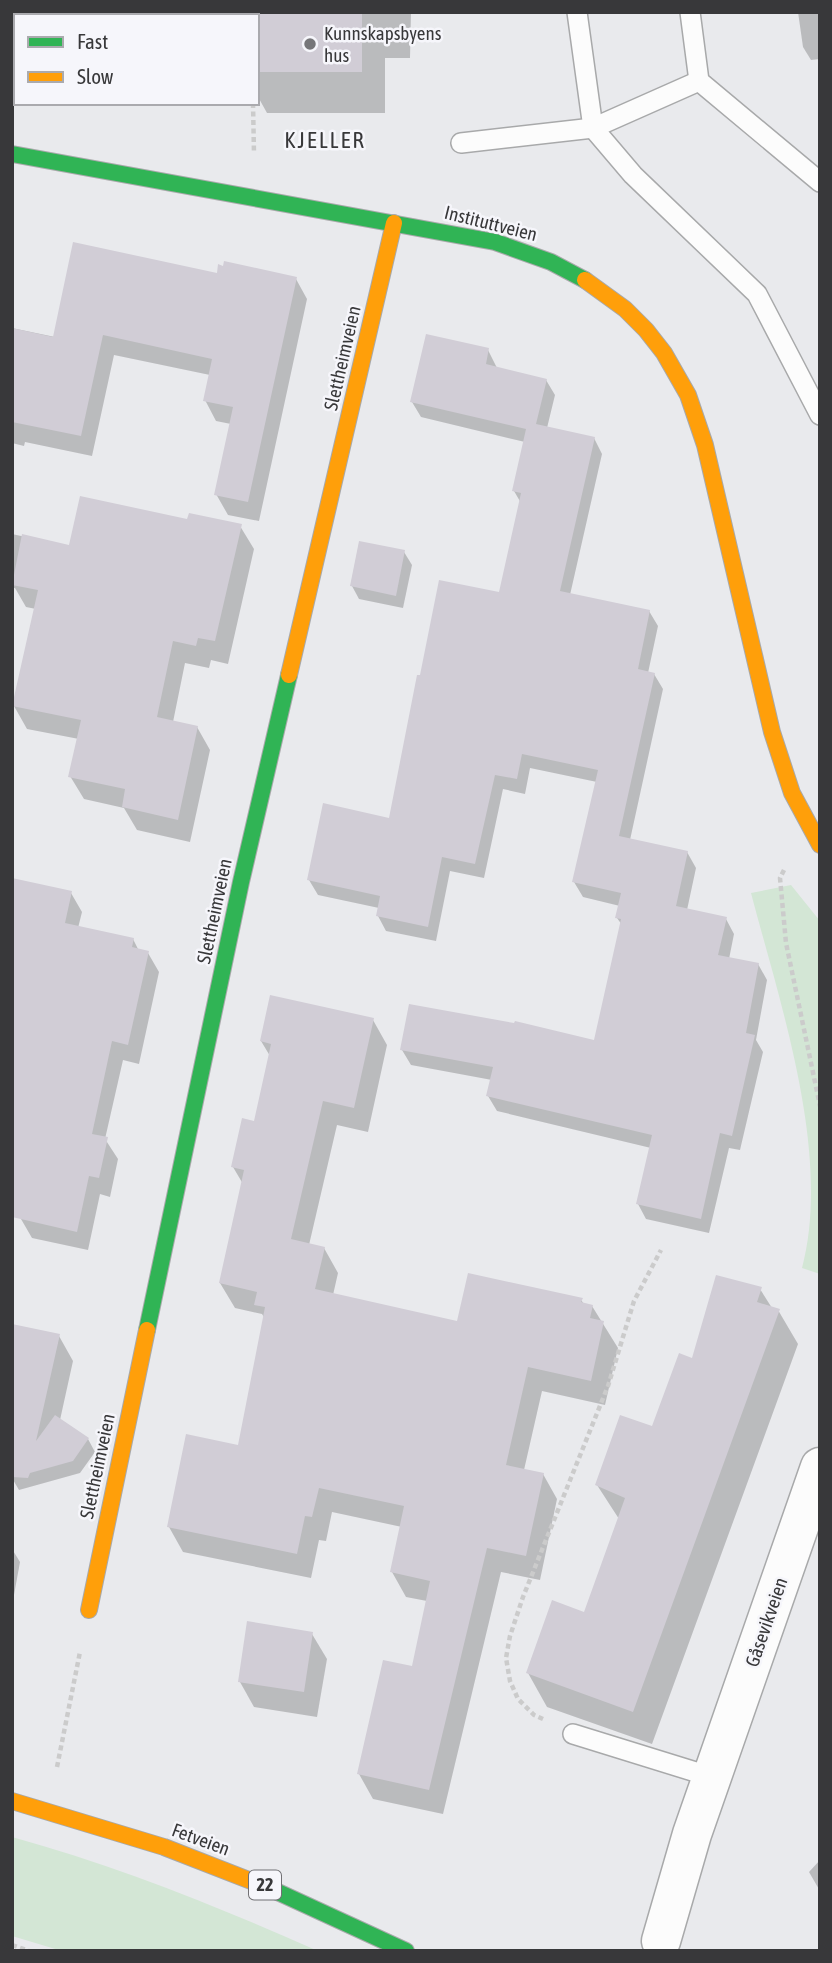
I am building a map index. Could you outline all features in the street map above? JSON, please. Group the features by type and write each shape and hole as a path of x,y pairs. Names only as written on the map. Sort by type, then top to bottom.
{"main road":[{"name":"Instituttveien","path":"12,153 505,244 557,263 587,278 610,294 651,335 668,357 690,402 705,445 781,762 792,793 820,845"},
{"name":"Slettheimveien","path":"89,1610 241,882 394,223"},
{"name":"Fetveien","path":"12,1801 119,1832 199,1860 288,1894 406,1951"}],"street":[{"name":"Gåsevikveien","path":"660,1941 712,1777 820,1467"}],"lane":[{"path":"577,12 593,128 634,175 757,294 820,415"},
{"path":"690,12 699,80 820,182"},
{"path":"461,143 593,128 699,80"},
{"path":"573,1734 712,1777"}],"path":[{"path":"254,105 254,165"},
{"path":"788,863 780,878 786,943 820,1106"},
{"path":"573,1734 534,1715 519,1699 510,1681 506,1658 510,1636 523,1597 608,1386 634,1301 661,1250"},
{"path":"57,1768 89,1610"},
{"path":"12,1945 29,1951"}],"green space":[{"path":"791,885 820,921 820,1274 802,1268 810,1224 811,1177 807,1129 788,1030 751,893"},
{"path":"12,1837 167,1888 318,1951 62,1951 12,1936"}],"building":[{"name":"Kunnskapsbyens hus","path":"362,12 362,72 259,72 257,14"},
{"path":"73,242 217,273 218,264 223,266 224,261 297,277 248,502 214,495 233,407 203,401 212,359 103,335 81,436 12,422 12,328 53,337"},
{"path":"426,334 489,348 486,364 547,379 536,424 595,437 560,591 650,610 638,669 655,673 619,836 688,851 676,906 727,917 718,955 759,963 746,1033 755,1035 732,1136 720,1133 701,1219 636,1204 652,1135 486,1096 493,1067 400,1050 409,1004 514,1023 515,1021 594,1040 621,919 615,918 621,893 572,882 598,770 522,754 517,779 495,775 475,864 442,857 428,927 376,916 380,896 307,880 323,803 389,818 439,580 499,592 521,493 512,491 526,429 410,402"},
{"path":"80,496 187,519 189,513 242,524 215,641 198,638 196,646 173,641 157,717 198,726 178,820 122,807 125,789 68,777 81,720 12,706 38,590 12,585 22,534 69,545"},
{"path":"359,541 405,550 396,596 350,586"},
{"path":"12,878 72,891 65,923 134,938 132,947 149,951 128,1045 112,1041 92,1134 108,1137 99,1178 89,1176 77,1232 12,1217"},
{"path":"270,995 374,1018 354,1108 323,1101 291,1239 325,1247 315,1289 457,1321 468,1273 583,1298 581,1302 593,1305 590,1318 604,1321 591,1381 528,1367 506,1465 544,1473 526,1556 487,1548 429,1790 357,1774 383,1660 412,1666 430,1581 390,1572 404,1506 319,1488 312,1517 305,1516 297,1554 167,1527 186,1434 238,1445 265,1307 254,1305 257,1292 219,1283 244,1170 231,1167 242,1118 254,1121 271,1044 260,1041"},
{"path":"716,1275 762,1287 757,1302 780,1309 633,1712 526,1673 552,1600 584,1612 625,1498 595,1485 620,1415 652,1426 679,1353 692,1358"},
{"path":"12,1324 60,1334 36,1441 55,1415 89,1438 73,1461 30,1473 28,1478 12,1477"},
{"path":"247,1621 313,1632 304,1692 238,1682"}],"traffic: fast":[{"path":"12,154 495,242 551,262 585,280"},
{"path":"147,1330 241,882 289,675"},
{"path":"269,1888 406,1951"}],"traffic: slow":[{"path":"289,675 394,223"},
{"path":"585,280 625,309 646,330 664,353 688,395 705,445 772,732 792,793 820,845"},
{"path":"89,1610 147,1330"},
{"path":"12,1801 164,1847 269,1888"}],"place":[{"name":"Kunnskapsbyens hus","path":"310,44"}],"district":[{"name":"KJELLER","path":"325,140"}]}
